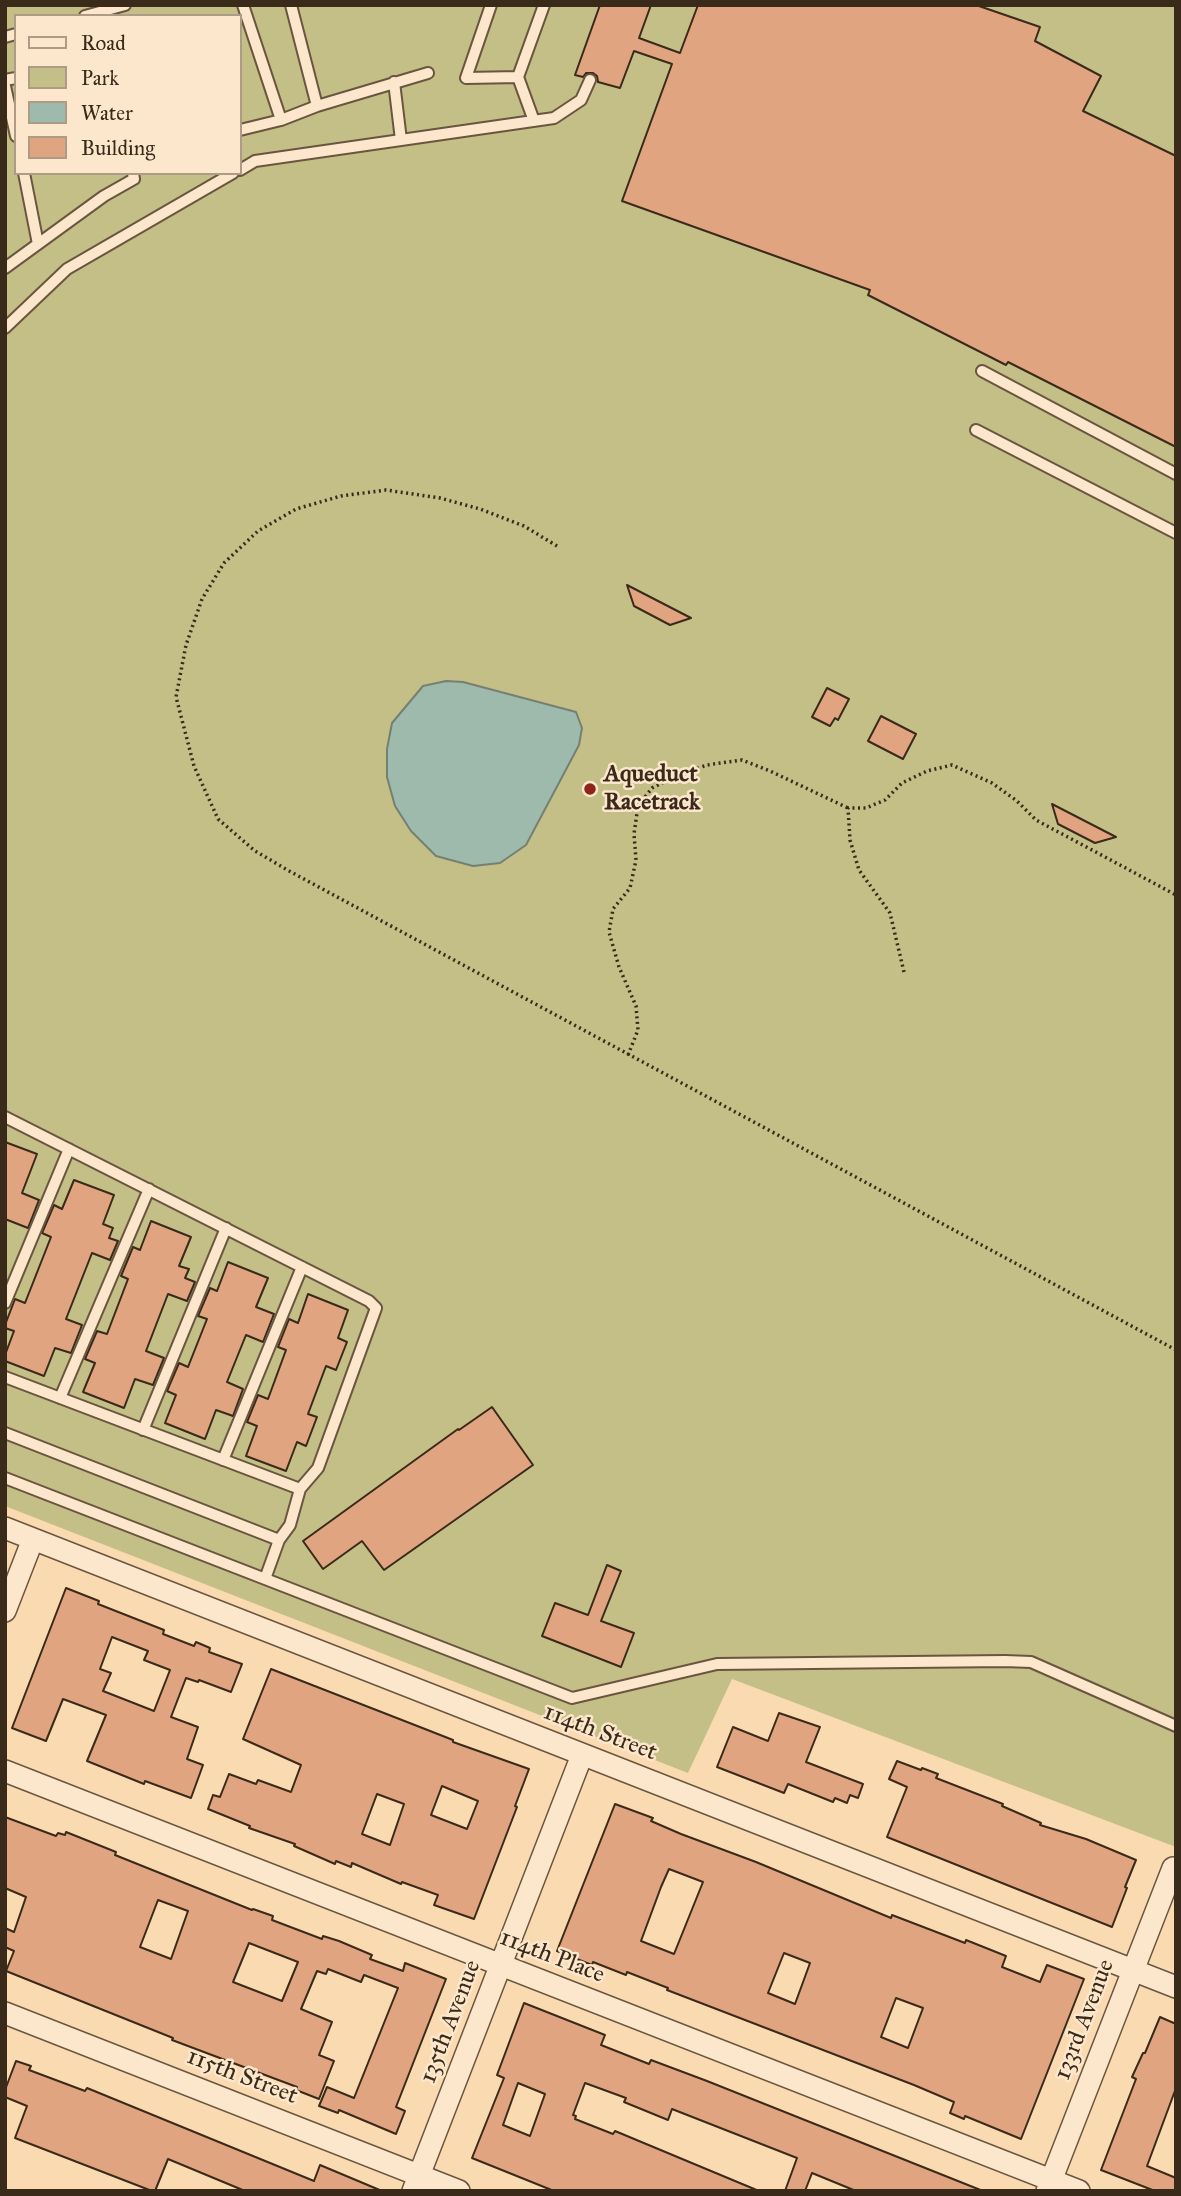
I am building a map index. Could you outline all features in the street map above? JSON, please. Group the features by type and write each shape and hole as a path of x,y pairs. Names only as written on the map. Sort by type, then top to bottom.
{"street":[{"name":"114th Street","path":"5,1528 1176,1986"},
{"path":"5,1611 33,1539"},
{"name":"135th Avenue","path":"416,2183 582,1755"},
{"name":"114th Place","path":"5,1771 502,1965 1049,2185 1079,2191"},
{"name":"133rd Avenue","path":"1049,2185 1173,1868"},
{"name":"115th Street","path":"5,2013 416,2183 459,2191"}],"lane":[{"path":"92,14 125,5"},
{"path":"243,5 281,120"},
{"path":"291,5 317,106"},
{"path":"491,5 466,78 518,77"},
{"path":"534,121 518,77 544,5"},
{"path":"242,130 281,120 317,106 428,72"},
{"path":"242,169 255,160 554,118 581,100 590,80"},
{"path":"394,82 401,140"},
{"path":"5,86 14,127"},
{"path":"24,175 38,244"},
{"path":"5,268 104,196 134,179 133,175"},
{"path":"5,328 67,270 230,175"},
{"path":"982,371 1176,474"},
{"path":"976,430 1176,533"},
{"path":"5,1117 303,1267 369,1301 376,1308 318,1468 300,1489 298,1502 289,1525 279,1540 265,1579"},
{"path":"5,1303 69,1149"},
{"path":"60,1398 149,1189"},
{"path":"143,1430 226,1228"},
{"path":"223,1460 303,1267"},
{"path":"5,1377 300,1489"},
{"path":"5,1433 279,1540"},
{"path":"5,1478 572,1698 717,1664 1031,1662 1176,1726"}],"path":[{"path":"558,545 524,526 480,509 440,498 386,490 341,496 296,509 258,531 224,562 202,599 186,645 176,697 194,766 218,819 255,851 1176,1350"},
{"path":"628,1055 638,1030 636,1006 608,932 613,909 630,888 636,860 634,834 638,806 652,788 707,765 741,761 770,771 848,808 866,808 885,800 902,783 927,771 952,765 992,783 1017,801 1036,820 1176,895"},
{"path":"848,808 850,840 859,870 890,913 904,972"}],"green space":[{"name":"Aqueduct Racetrack","path":"5,5 1176,5 1176,1847 732,1679 688,1773 5,1506"}],"water":[{"path":"446,681 463,682 576,712 582,728 579,745 526,845 500,863 473,866 436,856 411,831 395,806 387,777 387,749 392,723 423,686"}],"building":[{"path":"600,5 651,5 639,38 680,53 698,5 976,5 1040,27 1035,41 1101,76 1083,111 1176,156 1176,447 868,295 870,290 622,201 672,64 634,51 620,88 598,82 593,73 586,73 583,77 575,75"},
{"path":"627,585 691,618 670,625 634,606"},
{"path":"827,688 849,699 838,720 835,718 830,726 812,717"},
{"path":"881,716 916,734 903,759 868,741"},
{"path":"1052,804 1116,837 1095,843 1058,824"},
{"path":"5,1142 37,1154 22,1193 39,1200 28,1228 5,1219"},
{"path":"74,1180 114,1195 103,1224 113,1228 109,1238 118,1241 110,1260 92,1253 66,1319 82,1325 71,1353 55,1348 44,1376 5,1361 14,1331 5,1328 5,1325 15,1299 25,1303 51,1237 42,1233 54,1205 62,1209"},
{"path":"151,1221 191,1237 179,1266 189,1269 185,1278 195,1282 187,1301 168,1294 146,1351 164,1358 153,1385 135,1379 124,1408 83,1392 95,1363 85,1359 97,1331 107,1334 128,1279 121,1276 133,1247 140,1250"},
{"path":"228,1262 268,1278 256,1307 274,1314 263,1342 246,1335 227,1382 243,1389 233,1416 216,1410 205,1439 165,1423 176,1395 167,1391 179,1363 188,1367 207,1319 198,1316 210,1288 217,1291"},
{"path":"308,1294 348,1310 338,1338 347,1342 336,1370 326,1366 308,1414 317,1417 306,1446 297,1442 286,1471 246,1456 257,1426 247,1422 258,1395 268,1399 286,1350 278,1347 289,1319 298,1323"},
{"path":"492,1407 533,1465 384,1570 362,1541 323,1569 303,1541"},
{"path":"607,1565 621,1571 601,1621 634,1633 621,1667 542,1636 555,1603 588,1615"},
{"path":"66,1588 99,1601 98,1604 164,1630 163,1634 194,1646 196,1642 210,1648 209,1652 242,1664 231,1692 186,1678 171,1717 198,1727 187,1759 203,1765 191,1798 145,1781 144,1784 87,1761 106,1715 63,1699 46,1741 12,1728","holes":["112,1637 148,1651 144,1660 170,1670 154,1711 103,1691 111,1673 100,1669"]},
{"path":"271,1669 453,1742 529,1769 474,1919 434,1905 438,1895 402,1882 401,1884 352,1863 351,1867 336,1861 335,1864 294,1846 295,1844 249,1828 250,1826 208,1809 213,1795 220,1797 229,1774 256,1784 258,1780 291,1792 301,1765 243,1739","holes":["442,1786 478,1801 467,1829 431,1815","377,1794 404,1804 390,1845 362,1834"]},
{"path":"779,1713 820,1727 806,1762 863,1784 858,1798 850,1795 847,1803 835,1798 833,1802 788,1784 784,1793 717,1767 733,1727 768,1741"},
{"path":"897,1761 938,1774 936,1778 1003,1804 1002,1806 1041,1823 1040,1825 1086,1839 1136,1860 1112,1927 887,1837 907,1787 889,1779"},
{"path":"615,1804 653,1818 651,1821 681,1834 891,1918 892,1915 1006,1956 1002,1967 1040,1982 1047,1965 1084,1979 1021,2139 965,2116 964,2119 950,2113 954,2102 914,2085 627,1972 626,1975 593,1962 592,1965 557,1951","holes":["669,1869 703,1882 674,1954 641,1941","784,1953 810,1963 795,2004 768,1993","896,1998 923,2008 908,2048 881,2037"]},
{"path":"5,1817 56,1836 58,1833 65,1835 66,1832 116,1852 115,1855 273,1916 272,1920 322,1939 323,1936 339,1941 372,1955 370,1959 403,1971 405,1963 446,1979 396,2107 405,2111 396,2134 339,2110 338,2113 319,2106 327,2087 354,2098 398,1988 364,1975 361,1982 328,1969 326,1974 317,1971 301,2009 332,2022 319,2055 334,2061 319,2099 296,2090 297,2087 172,2040 173,2038 6,1971 14,1951 5,1947 5,1928 14,1932 26,1897 5,1888","holes":["158,1900 188,1911 171,1959 140,1947","249,1943 298,1962 282,2001 233,1982"]},
{"path":"524,2003 605,2035 601,2045 649,2064 651,2060 707,2081 983,2191 856,2191 812,2173 805,2191 785,2191 797,2158 672,2109 668,2120 624,2102 626,2098 585,2083 573,2115 576,2116 575,2119 613,2134 615,2131 759,2191 554,2191 472,2158 504,2078 497,2075","holes":["518,2083 545,2094 530,2136 503,2125"]},
{"path":"1160,2017 1176,2024 1176,2088 1147,2166 1176,2178 1176,2191 1155,2191 1101,2170 1136,2079 1132,2077"},
{"path":"16,2061 31,2066 29,2070 85,2091 87,2088 314,2181 320,2165 382,2191 245,2191 168,2159 155,2191 152,2191 15,2138 27,2106 5,2097"}],"place":[{"name":"Aqueduct Racetrack","path":"590,789"}]}
